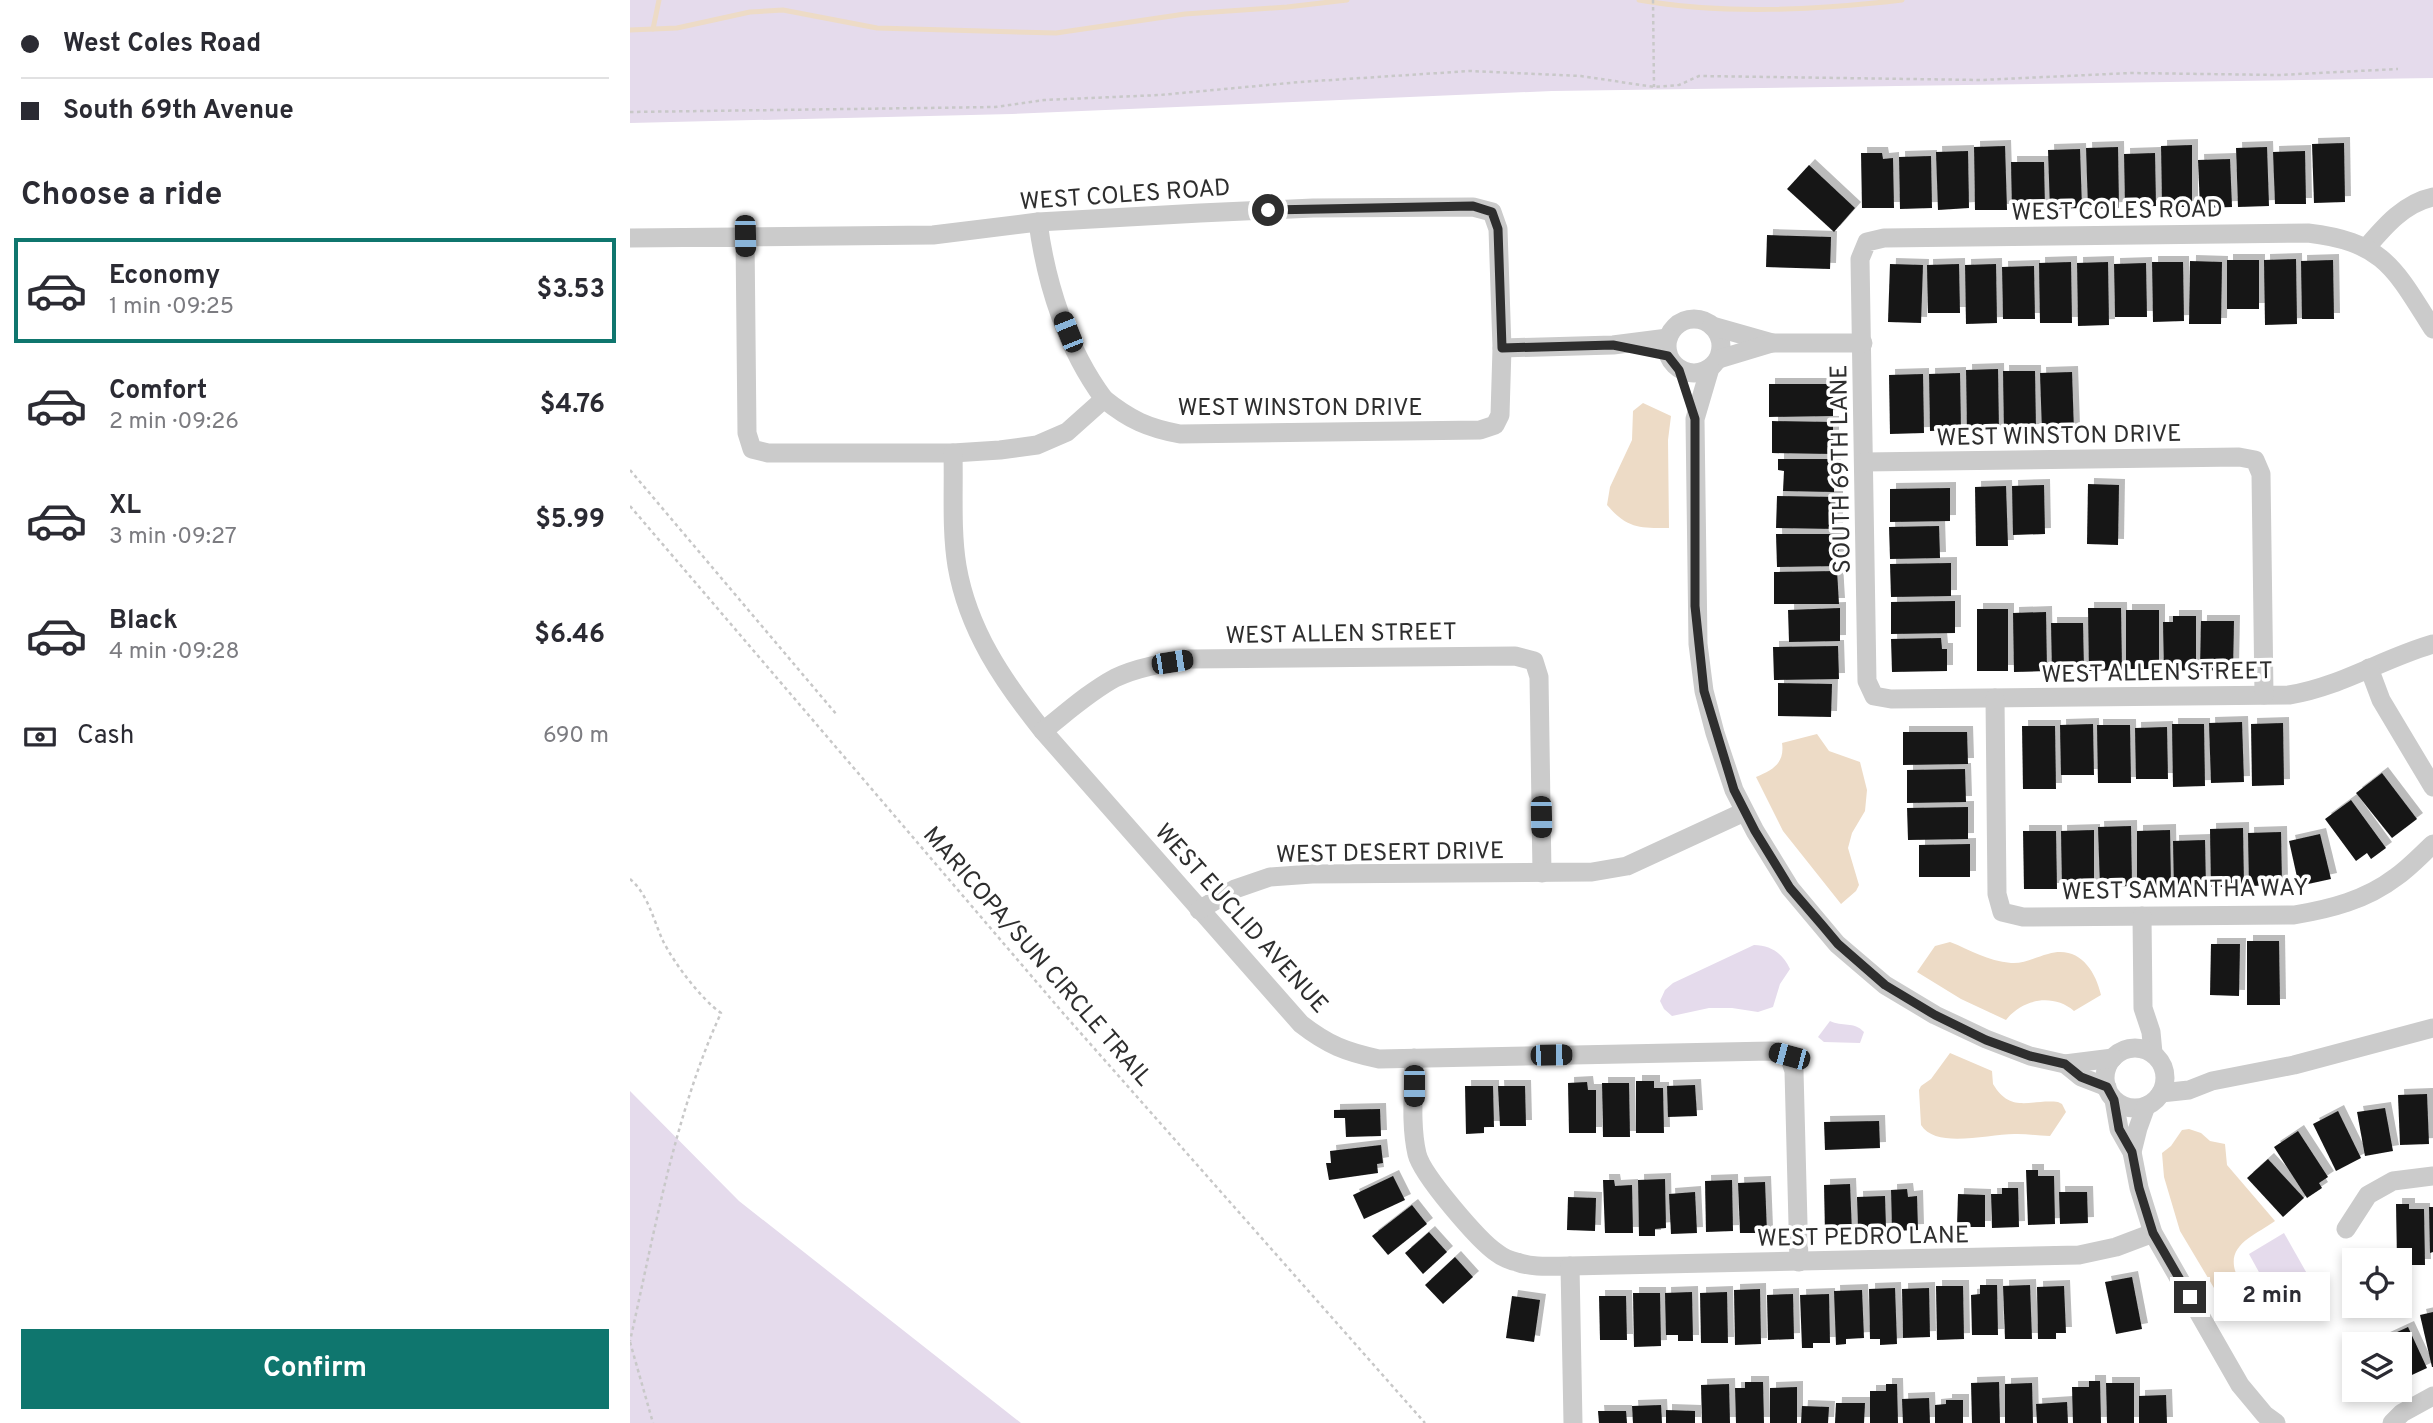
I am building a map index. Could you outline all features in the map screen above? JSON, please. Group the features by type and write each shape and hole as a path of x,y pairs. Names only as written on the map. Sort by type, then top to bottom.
{"street":[{"path":"2367,248 2403,210 2433,197"},
{"name":"WEST COLES ROAD","path":"630,238 933,235 1038,222 1313,208 1473,206 1492,212 1498,229 1502,348 1500,415 1495,425"},
{"name":"WEST WINSTON DRIVE","path":"1038,222 1042,255 1051,289 1085,374 1104,399 1127,417 1153,429 1180,434 1480,430 1495,425"},
{"name":"WEST COLES ROAD","path":"1867,242 1884,238 2308,233 2338,237 2367,248 2385,261 2401,277 2433,330"},
{"path":"745,236 747,433 752,449 768,453 953,453 1037,445 1067,432 1104,399"},
{"name":"SOUTH 69TH LANE","path":"1867,242 1860,260 1867,681 1874,696"},
{"path":"1863,343 1772,343 1712,326 1696,318 1678,323 1672,355 1695,419 1698,644 1704,691 1715,733 1744,812 1790,888 1838,944 1885,985 1935,1015 1986,1040 2030,1056 2065,1064 2118,1054 2134,1047 2183,1075 2212,1081"},
{"path":"1695,419 1721,341 1712,326"},
{"path":"1502,348 1613,345 1672,355 1697,374 1714,364 1772,343"},
{"name":"WEST EUCLID AVENUE","path":"953,453 957,565 975,630 991,659 1012,692 1043,730 1301,1024 1323,1041 1347,1052 1379,1059 1771,1051 1789,1056 1794,1071 1799,1262"},
{"name":"WEST WINSTON DRIVE","path":"1864,462 2239,457 2255,460 2261,474 2264,695"},
{"name":"WEST ALLEN STREET","path":"1874,696 1891,699 2264,695 2314,691 2414,649 2433,644"},
{"name":"WEST ALLEN STREET","path":"1043,730 1115,678 1155,664 1190,659 1515,656 1534,661 1539,677 1542,873"},
{"path":"2369,668 2381,700 2433,787"},
{"name":"WEST SAMANTHA WAY","path":"1995,698 1997,894 2003,912 2023,917 2294,915 2328,909 2366,896 2396,878 2433,844"},
{"name":"WEST DESERT DRIVE","path":"1199,909 1235,889 1270,877 1312,874 1592,872 1627,866 1744,812"},
{"path":"2132,1152 2138,1128 2166,1080 2143,1008 2142,916"},
{"path":"2143,1008 2105,1073 2119,1129 2132,1152 2139,1188 2153,1233 2240,1385 2266,1420"},
{"path":"2065,1064 2132,1108 2212,1081 2294,1065 2433,1028"},
{"name":"WEST PEDRO LANE","path":"1414,1058 1415,1140 1418,1158 1428,1177 1497,1253 1517,1263 1570,1266 2079,1255 2116,1247 2153,1233"},
{"path":"2346,1228 2368,1195 2393,1181 2433,1176"},
{"path":"1570,1266 1573,1423"},
{"path":"2392,1423 2402,1413 2433,1396"}],"path":[{"path":"1653,0 1654,87"},
{"path":"630,112 995,107 1044,100 1160,95 1300,82 1470,71 1581,76 1654,87 1679,85 1699,76 1980,80 2132,73 2279,75 2398,69"},
{"path":"630,470 836,715"},
{"name":"MARICOPA/SUN CIRCLE TRAIL","path":"630,506 1063,1013 1425,1423"},
{"path":"630,878 641,888 664,943 706,1003 721,1013 704,1050 667,1177 630,1341 653,1423"}],"shaded area":[{"path":"630,0 2433,0 2433,78 1552,91 1012,114 630,123"},
{"path":"1643,403 1671,416 1668,440 1669,528 1635,526 1621,519 1607,505 1610,487 1632,440 1633,411"},
{"path":"1817,734 1829,751 1860,762 1867,790 1865,811 1852,833 1848,848 1859,885 1841,904 1783,831 1756,777 1777,765 1782,756 1782,743"},
{"path":"1950,942 1987,958 2011,963 2059,952 2068,953 2084,961 2090,968 2101,995 2074,1011 2066,1005 2047,1000 2029,1003 2020,1007 2006,1020 1961,999 1917,972 1935,946"},
{"path":"1754,945 1776,951 1790,969 1780,984 1773,1007 1758,1012 1709,1008 1672,1016 1664,1009 1660,1001 1665,990 1673,983"},
{"path":"1830,1021 1860,1029 1864,1032 1860,1043 1824,1042 1818,1037"},
{"path":"1950,1053 1992,1071 1993,1084 2007,1099 2022,1103 2058,1102 2066,1112 2050,1136 2006,1134 1951,1139 1929,1133 1921,1125 1919,1090 1931,1079"},
{"path":"630,1091 739,1201 1021,1423 630,1423"},
{"path":"2182,1130 2201,1133 2210,1141 2225,1144 2227,1165 2275,1221 2242,1244 2234,1259 2239,1280 2217,1293 2180,1231 2164,1177 2162,1153 2171,1146"},
{"path":"2284,1233 2318,1293 2282,1314 2249,1254"}],"building":[{"path":"2344,143 2345,202 2314,203 2312,144"},
{"path":"2192,145 2192,207 2162,207 2161,146"},
{"path":"2005,146 2007,210 1975,210 1974,147"},
{"path":"2118,147 2119,208 2088,209 2086,148"},
{"path":"2267,147 2269,206 2238,207 2236,148"},
{"path":"2080,149 2082,208 2050,209 2048,150"},
{"path":"1968,151 1969,208 1938,210 1936,152"},
{"path":"2305,151 2306,204 2275,204 2273,152"},
{"path":"1861,153 1882,153 1883,159 1893,158 1894,208 1862,208"},
{"path":"2155,153 2156,206 2125,207 2124,154"},
{"path":"1931,156 1932,208 1900,209 1899,157"},
{"path":"2230,159 2232,207 2200,208 2198,160"},
{"path":"2011,162 2044,162 2045,210 2012,210"},
{"path":"1809,165 1855,208 1834,232 1787,189"},
{"path":"1767,235 1831,237 1830,269 1766,267"},
{"path":"2296,259 2297,324 2265,325 2264,260"},
{"path":"2227,260 2259,260 2259,309 2227,309"},
{"path":"2333,260 2334,319 2302,319 2301,261"},
{"path":"2190,261 2222,262 2221,324 2189,324"},
{"path":"2071,262 2072,323 2040,323 2039,263"},
{"path":"2108,262 2109,325 2078,326 2077,263"},
{"path":"2152,262 2183,262 2184,321 2153,322"},
{"path":"2146,263 2147,317 2115,317 2114,264"},
{"path":"1890,264 1923,265 1921,323 1888,322"},
{"path":"1959,264 1960,313 1928,313 1927,265"},
{"path":"1996,264 1997,323 1966,324 1965,265"},
{"path":"2034,266 2035,319 2003,319 2002,267"},
{"path":"1998,369 1999,432 1967,433 1966,370"},
{"path":"2003,371 2035,371 2036,430 2004,431"},
{"path":"2072,372 2074,432 2042,432 2040,373"},
{"path":"1960,373 1961,430 1930,431 1929,374"},
{"path":"1923,374 1924,433 1890,434 1889,375"},
{"path":"1769,384 1833,384 1833,416 1769,417"},
{"path":"1772,421 1833,422 1833,454 1772,453"},
{"path":"1778,459 1835,459 1834,492 1783,491 1784,471 1778,470"},
{"path":"2088,484 2119,485 2118,545 2087,544"},
{"path":"2044,485 2045,534 2013,535 2012,486"},
{"path":"2006,486 2008,546 1976,546 1975,487"},
{"path":"1950,488 1950,521 1890,522 1890,489"},
{"path":"1777,496 1837,497 1837,529 1776,528"},
{"path":"1939,526 1940,558 1890,559 1889,527"},
{"path":"1776,534 1839,534 1839,566 1777,567"},
{"path":"1951,563 1951,596 1891,597 1890,564"},
{"path":"1837,571 1839,604 1774,604 1774,572"},
{"path":"1955,601 1955,633 1891,634 1891,602"},
{"path":"1840,608 1840,641 1789,642 1788,610"},
{"path":"2088,608 2121,608 2122,670 2089,671"},
{"path":"1977,609 2008,609 2008,671 1977,671"},
{"path":"2126,610 2159,610 2159,669 2126,669"},
{"path":"2046,612 2047,671 2014,672 2013,613"},
{"path":"2173,616 2196,616 2196,670 2164,671 2163,622 2173,622"},
{"path":"2201,621 2234,621 2233,671 2200,670"},
{"path":"2051,623 2083,623 2084,671 2052,672"},
{"path":"1941,638 1942,649 1947,649 1947,671 1892,672 1891,639"},
{"path":"1838,646 1839,679 1774,680 1773,647"},
{"path":"1778,683 1832,684 1831,717 1778,716"},
{"path":"2242,722 2244,782 2211,783 2209,723"},
{"path":"2283,723 2284,785 2252,786 2251,724"},
{"path":"2093,724 2094,775 2061,775 2060,725"},
{"path":"2172,724 2204,724 2205,786 2173,787"},
{"path":"2097,725 2130,725 2131,783 2098,783"},
{"path":"2022,726 2055,726 2056,789 2023,789"},
{"path":"2167,727 2168,779 2136,779 2135,728"},
{"path":"1903,732 1967,732 1968,764 1903,765"},
{"path":"1965,769 1966,802 1907,803 1907,770"},
{"path":"2382,773 2417,819 2392,838 2356,793"},
{"path":"2351,800 2386,848 2371,859 2367,853 2356,861 2325,819"},
{"path":"1968,807 1968,839 1908,840 1907,808"},
{"path":"2131,826 2132,886 2100,887 2098,827"},
{"path":"2243,828 2244,887 2211,887 2210,829"},
{"path":"2094,830 2094,886 2062,887 2061,831"},
{"path":"2170,830 2171,885 2145,886 2145,880 2137,880 2137,831"},
{"path":"2023,831 2056,831 2057,889 2024,889"},
{"path":"2281,832 2282,885 2249,886 2248,833"},
{"path":"2320,834 2331,879 2299,886 2289,841"},
{"path":"2205,840 2206,889 2174,890 2173,841"},
{"path":"1970,844 1970,877 1919,877 1919,845"},
{"path":"2247,941 2279,941 2280,1005 2247,1005"},
{"path":"2211,944 2240,944 2239,996 2210,995"},
{"path":"1636,1081 1654,1081 1654,1088 1663,1088 1664,1133 1636,1133"},
{"path":"1587,1082 1588,1090 1596,1090 1596,1133 1569,1133 1568,1083"},
{"path":"1602,1083 1629,1083 1630,1137 1603,1137"},
{"path":"1695,1085 1697,1116 1668,1117 1667,1086"},
{"path":"1465,1086 1493,1086 1494,1127 1484,1127 1484,1133 1466,1134"},
{"path":"1498,1086 1525,1086 1526,1126 1500,1126"},
{"path":"2427,1094 2429,1144 2400,1145 2398,1095"},
{"path":"2385,1108 2393,1151 2365,1156 2357,1112"},
{"path":"1380,1109 1381,1136 1346,1137 1345,1118 1334,1118 1334,1110"},
{"path":"2338,1111 2361,1158 2336,1171 2313,1124"},
{"path":"1879,1121 1880,1148 1825,1150 1824,1122"},
{"path":"2298,1131 2328,1177 2319,1183 2322,1188 2307,1198 2274,1147"},
{"path":"1381,1145 1383,1163 1377,1164 1378,1173 1329,1180 1326,1163 1331,1163 1330,1151"},
{"path":"2268,1159 2304,1198 2283,1217 2247,1178"},
{"path":"2026,1170 2038,1170 2038,1176 2054,1176 2055,1224 2028,1225"},
{"path":"1393,1176 1405,1200 1364,1219 1353,1195"},
{"path":"1665,1179 1666,1228 1655,1229 1655,1236 1639,1236 1638,1180"},
{"path":"1603,1180 1614,1180 1615,1186 1632,1185 1633,1233 1605,1233"},
{"path":"1732,1180 1733,1231 1706,1232 1705,1181"},
{"path":"1765,1182 1767,1233 1740,1233 1738,1183"},
{"path":"1850,1184 1852,1233 1825,1233 1824,1185"},
{"path":"2002,1188 2018,1188 2019,1227 1992,1228 1991,1194 2002,1194"},
{"path":"1907,1189 1908,1197 1917,1196 1918,1230 1892,1231 1891,1190"},
{"path":"1695,1192 1697,1233 1671,1234 1669,1194"},
{"path":"2059,1192 2087,1192 2088,1223 2060,1224"},
{"path":"1958,1194 1985,1195 1985,1227 1957,1227"},
{"path":"1885,1196 1886,1229 1858,1230 1857,1197"},
{"path":"1568,1197 1596,1198 1595,1231 1567,1230"},
{"path":"2396,1204 2409,1204 2409,1209 2424,1209 2425,1265 2412,1265 2412,1248 2397,1248"},
{"path":"1412,1205 1427,1224 1388,1255 1372,1236"},
{"path":"2429,1207 2433,1207 2433,1252 2430,1253"},
{"path":"1429,1232 1447,1252 1423,1274 1405,1253"},
{"path":"1455,1257 1473,1277 1443,1304 1425,1285"},
{"path":"2132,1277 2142,1329 2116,1334 2105,1282"},
{"path":"1980,1285 1997,1285 1998,1335 1972,1335 1971,1295 1980,1294"},
{"path":"2030,1285 2032,1339 2005,1339 2003,1286"},
{"path":"1936,1286 1963,1286 1964,1339 1937,1340"},
{"path":"2064,1286 2066,1333 2056,1333 2056,1339 2038,1339 2037,1287"},
{"path":"1895,1288 1897,1344 1880,1345 1880,1339 1870,1339 1869,1289"},
{"path":"1929,1288 1930,1337 1903,1338 1902,1289"},
{"path":"1760,1289 1761,1344 1735,1345 1734,1290"},
{"path":"1862,1290 1864,1338 1846,1339 1846,1344 1836,1345 1834,1291"},
{"path":"1692,1292 1693,1341 1678,1341 1678,1335 1666,1335 1665,1293"},
{"path":"1727,1292 1728,1343 1701,1343 1700,1293"},
{"path":"1633,1293 1660,1293 1661,1346 1634,1347"},
{"path":"1793,1294 1794,1339 1768,1340 1767,1295"},
{"path":"1829,1294 1830,1343 1813,1343 1813,1348 1802,1348 1800,1295"},
{"path":"1512,1296 1540,1300 1534,1342 1506,1338"},
{"path":"1599,1296 1626,1296 1627,1340 1600,1340"},
{"path":"2433,1312 2433,1367 2432,1367 2420,1315"},
{"path":"2408,1327 2410,1332 2397,1332"},
{"path":"2412,1336 2427,1368 2412,1375"},
{"path":"2089,1381 2100,1381 2101,1423 2073,1423 2072,1387 2089,1387"},
{"path":"1745,1382 1763,1382 1764,1423 1736,1423 1735,1388 1745,1388"},
{"path":"1999,1382 2000,1423 1972,1423 1971,1383"},
{"path":"2032,1383 2033,1423 2005,1423 2005,1384"},
{"path":"2106,1383 2134,1383 2134,1423 2107,1423"},
{"path":"1729,1384 1730,1423 1702,1423 1701,1385"},
{"path":"1886,1384 1897,1384 1898,1423 1870,1423 1870,1391 1886,1391"},
{"path":"1797,1387 1797,1423 1770,1423 1770,1388"},
{"path":"2166,1395 2167,1423 2139,1423 2139,1396"},
{"path":"1929,1398 1930,1423 1903,1423 1902,1399"},
{"path":"1946,1400 1963,1400 1963,1423 1935,1423 1935,1405 1946,1404"},
{"path":"2067,1402 2068,1423 2037,1423 2036,1404"},
{"path":"1836,1403 1865,1403 1864,1423 1835,1423"},
{"path":"1661,1405 1662,1423 1633,1423 1632,1406"},
{"path":"1802,1406 1829,1407 1828,1423 1801,1423"},
{"path":"1666,1410 1695,1411 1695,1423 1666,1423"},
{"path":"1598,1411 1626,1411 1627,1423 1599,1423"}],"waterway":[{"path":"653,29 659,0"},
{"path":"630,30 677,28 750,12 783,10 877,28 1056,33 1185,14 1347,0"},
{"path":"1639,0 1737,9 1837,6 1902,0"}],"route":[{"path":"1268,210 1473,206 1492,212 1498,229 1502,348 1613,345 1668,356 1679,370 1695,419 1695,606 1704,691 1715,733 1744,812 1790,888 1838,944 1885,985 1935,1015 1986,1040 2030,1056 2065,1064 2081,1077 2107,1087 2114,1100 2119,1129 2132,1152 2139,1188 2153,1233 2190,1297"}]}
